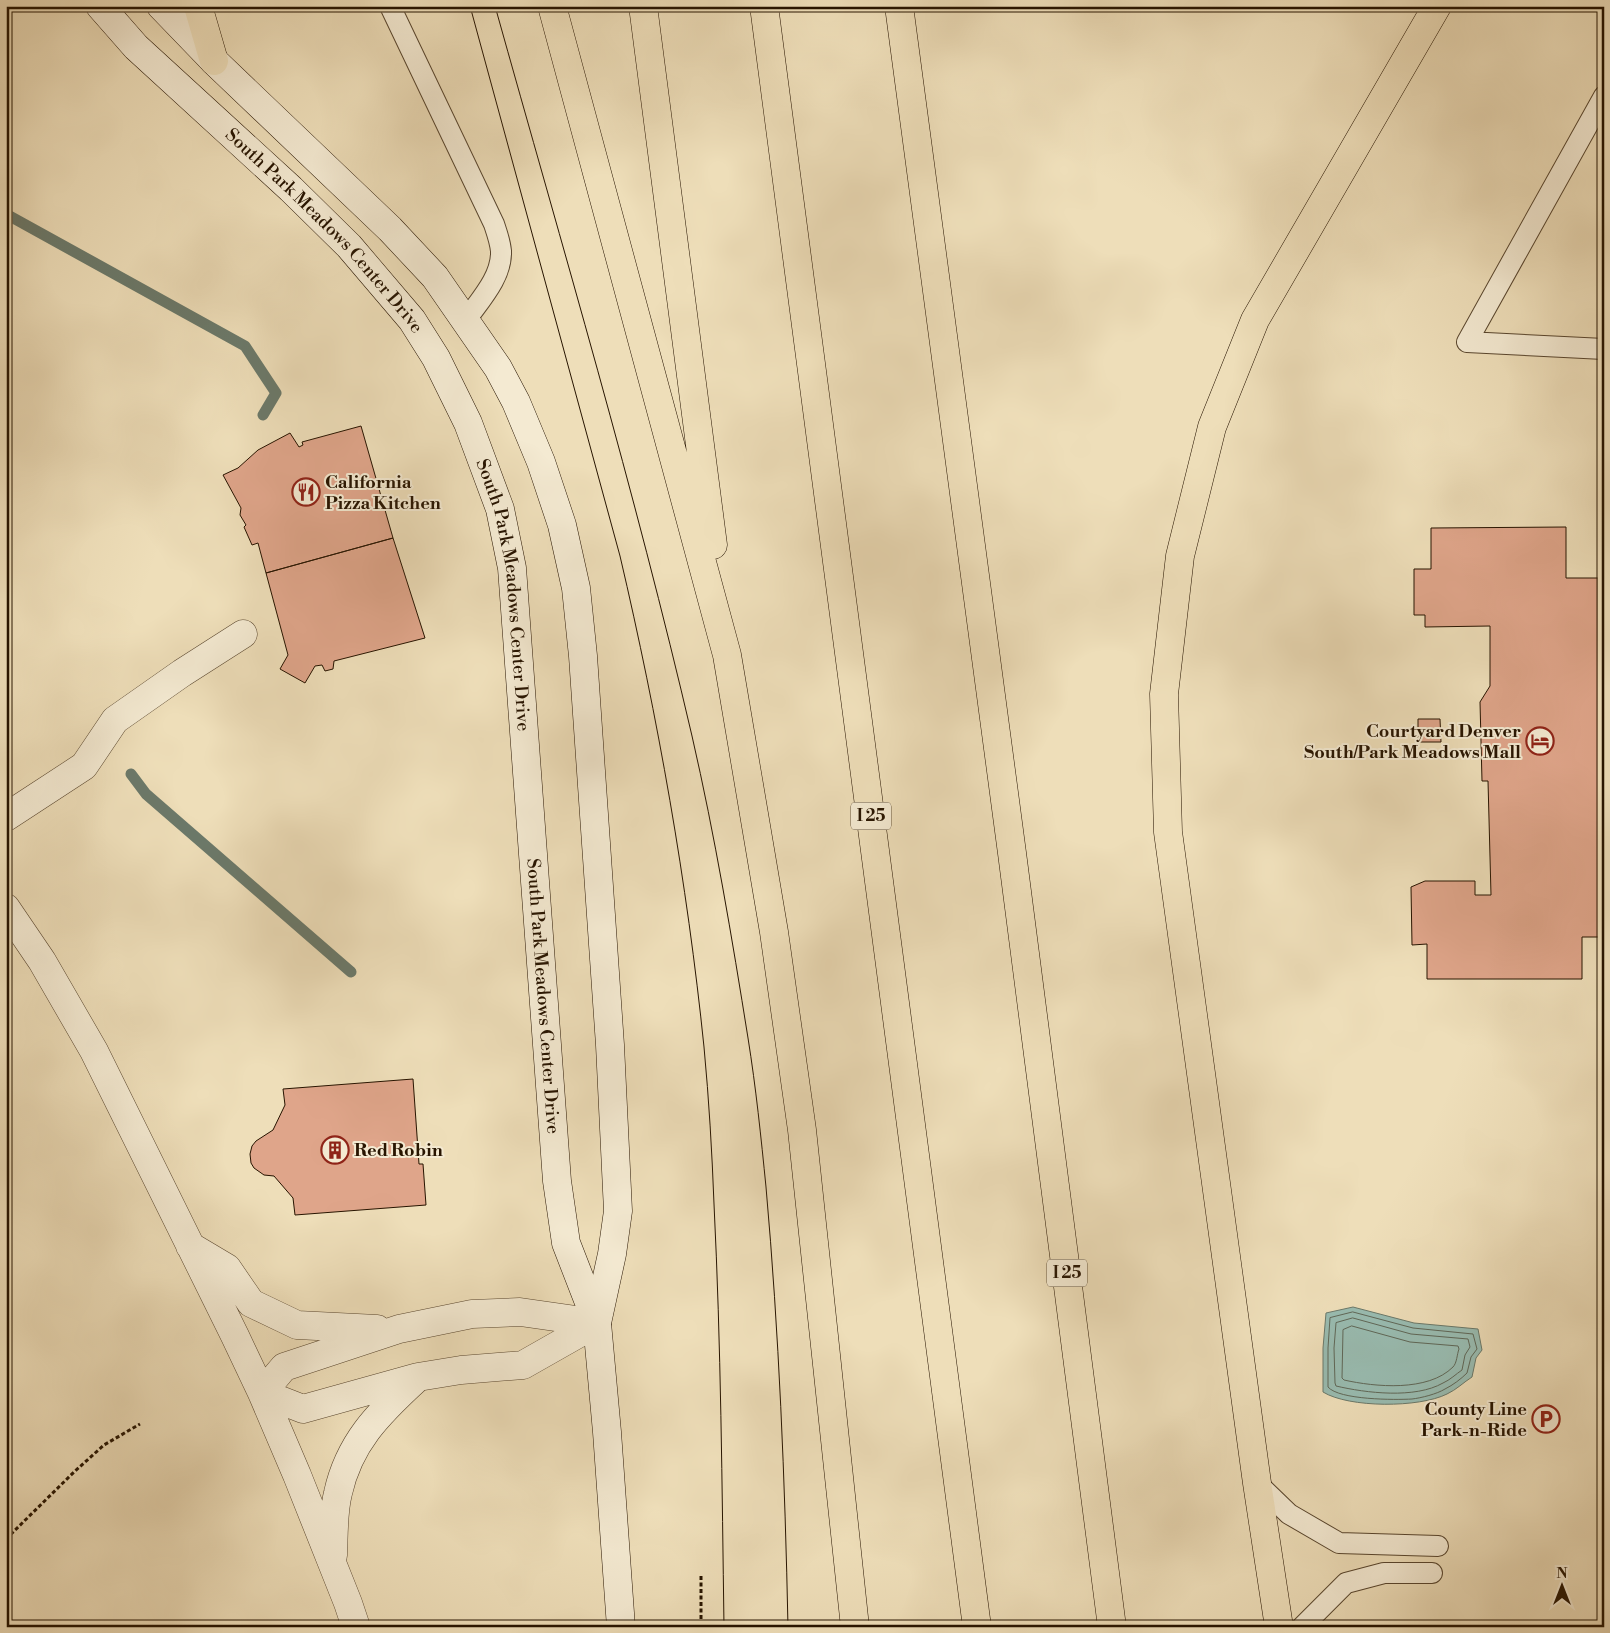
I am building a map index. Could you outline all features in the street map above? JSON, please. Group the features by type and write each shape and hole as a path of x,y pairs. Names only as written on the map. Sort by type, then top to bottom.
{"highway":[{"path":"198,6 214,61"},
{"path":"552,6 727,654"},
{"path":"643,6 727,654 774,932 802,1130 855,1627"},
{"name":"I 25","path":"764,6 977,1627"},
{"name":"I 25","path":"899,6 1112,1627"},
{"path":"1279,1627 1257,1483 1168,832 1164,694 1180,556 1212,427 1255,320 1437,6"},
{"path":"1105,1569 1116,1627"}],"main road":[{"name":"South Park Meadows Center Drive","path":"100,6 136,46 291,189 349,246 412,320 436,358 468,422 500,509 512,568 557,1181 566,1244 597,1323 621,1627"},
{"name":"South Park Meadows Center Drive","path":"161,6 214,61 390,229 435,277 498,368 516,402 541,462 562,525 576,588 583,656 618,1188 616,1234 597,1323"},
{"path":"6,817 84,766 115,720 182,673 243,634"},
{"path":"6,908 42,961 94,1051 142,1146 262,1393 332,1563 356,1627"},
{"path":"190,1246 227,1268 251,1303 298,1325 399,1329"},
{"path":"262,1393 284,1367 399,1329 472,1314 520,1312 597,1323"},
{"path":"262,1393 302,1409 418,1377 461,1370 523,1365 597,1323"},
{"path":"332,1563 338,1494 354,1448 382,1411 418,1377"}],"lane":[{"path":"390,6 494,224 500,244 501,254 497,272 490,288 466,320"},
{"path":"1604,96 1467,342 1604,349"},
{"path":"1257,1483 1289,1514 1338,1543 1438,1546"},
{"path":"1302,1627 1346,1583 1384,1573 1432,1573"}],"path":[{"path":"6,1539 104,1445 140,1424"},
{"path":"701,1576 701,1626 708,1626"}],"water":[{"path":"1353,1307 1414,1323 1478,1329 1482,1350 1476,1358 1472,1377 1454,1390 1435,1399 1402,1404 1349,1401 1323,1392 1323,1348 1326,1313"}],"building":[{"name":"California Pizza Kitchen","path":"361,426 393,538 266,573 258,543 252,545 244,527 246,525 240,515 241,508 223,475 238,468 258,450 290,433 299,447 303,445 302,442"},
{"name":"Courtyard Denver South/Park Meadows Mall","path":"1566,527 1566,578 1598,578 1599,937 1582,937 1582,979 1427,979 1427,944 1412,945 1411,887 1425,881 1475,881 1475,895 1491,895 1488,781 1482,781 1480,702 1490,686 1490,626 1425,627 1425,615 1414,615 1414,569 1431,569 1431,528"},
{"path":"393,538 425,638 334,661 333,669 325,671 322,665 315,666 305,683 280,669 288,655 266,573"},
{"path":"1418,719 1440,719 1441,742 1418,742"},
{"name":"Red Robin","path":"413,1079 419,1164 423,1164 426,1205 295,1215 293,1198 274,1176 264,1175 254,1168 251,1163 250,1154 252,1146 256,1141 273,1130 285,1105 283,1089"}],"waterway":[{"path":"6,214 245,346 276,393 263,415"},
{"path":"131,774 146,794 351,972"}],"tram line":[{"path":"470,6 620,556 659,739 680,862 704,1047 711,1145 720,1363 724,1627"},
{"path":"495,6 598,370 647,553 692,736 723,887 751,1057 766,1187 781,1407 788,1627"}],"place":[{"name":"California Pizza Kitchen","path":"306,492"},
{"name":"Courtyard Denver South/Park Meadows Mall","path":"1540,741"},
{"name":"Red Robin","path":"335,1150"},
{"name":"County Line Park-n-Ride","path":"1546,1419"}]}
